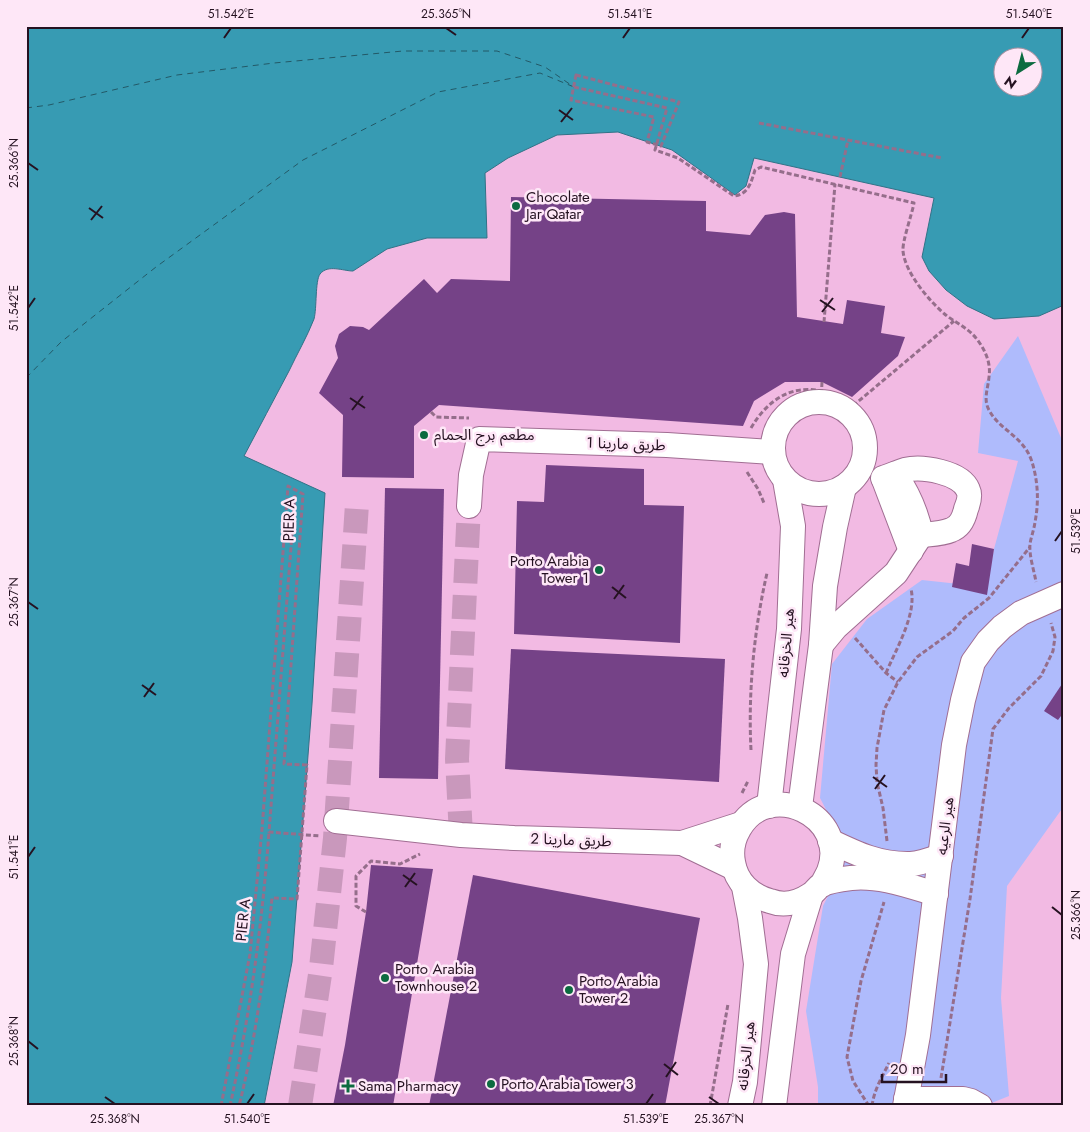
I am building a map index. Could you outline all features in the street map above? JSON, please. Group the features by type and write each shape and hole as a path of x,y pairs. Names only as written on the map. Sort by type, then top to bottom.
{"street":[{"path":"822,392 851,414 860,425 866,452 862,466 855,478 844,487 833,492 807,493 795,488 785,480 777,467 773,452 774,438 779,425 787,414 799,406 812,402 822,392"},
{"path":"469,506 470,475 476,428"},
{"name":"طريق مارينا 1","path":"476,428 773,452"},
{"path":"821,645 842,621 896,573 912,549 953,530 960,525 965,516 969,495 968,490 960,482 938,470 907,470 889,476 862,466"},
{"path":"889,476 912,549"},
{"name":"هير الخرقانه","path":"769,806 789,629 793,526 785,480"},
{"path":"800,807 821,645 825,586 844,487"},
{"name":"هير الرعيه","path":"905,1102 918,1035 954,745 973,662 988,641 1002,627 1021,613 1054,598"},
{"path":"774,1106 793,954 816,890 829,871 832,856 830,840 824,826 813,815 800,807 784,804 769,806 749,816 742,824 736,834 732,856 739,877 759,898 776,903 794,902 816,890 850,878 866,878 941,856"},
{"name":"طريق مارينا 2","path":"336,821 514,838 682,843 742,824"},
{"path":"830,840 936,894"},
{"name":"طريق مارينا 2","path":"682,843 739,877"},
{"name":"هير الخرقانه","path":"739,877 750,918 756,964 745,1082 740,1106"},
{"path":"905,1102 963,1099 980,1106"}],"path":[{"path":"576,75 679,102 661,146 647,142 654,117 571,100 574,87 576,75"},
{"path":"574,87 666,108 655,150 678,158 734,196 739,196 747,190 755,170 761,167 914,204 902,250 911,276 938,309 966,328 978,340 985,352 989,369 986,401 989,411 1023,444 1031,460 1036,479 1038,500 1036,521 1030,546 1036,582 1054,598 1056,637 1053,651 1041,676 1009,708 993,729 970,899 938,1099"},
{"path":"758,123 942,158"},
{"path":"840,178 848,140"},
{"path":"824,322 835,184"},
{"path":"766,506 746,468 744,451 748,432 756,420 778,397 800,390 822,392 854,405 954,321"},
{"path":"431,412 436,417 476,428"},
{"name":"PIER A","path":"221,1106 250,954 262,829 288,486 303,494 284,764 307,765 302,835 297,899 272,898 266,956 240,1106"},
{"path":"230,1106 248,1018 258,954 295,494"},
{"path":"869,1106 853,1081 847,1058 861,981 883,909 889,871 883,808 877,782 876,765 884,710 898,682 917,657 953,630 964,618 989,598 1030,546"},
{"path":"886,673 904,632 914,599 912,549"},
{"path":"751,756 750,722 757,631 768,570"},
{"path":"842,621 886,673 898,682"},
{"path":"735,798 742,794 749,780"},
{"path":"269,832 302,835"},
{"path":"366,912 356,906 356,876 371,861 400,864 426,851"},
{"path":"710,1106 729,999"}],"shaded area":[{"path":"26,26 1064,26 1064,305 1039,316 994,319 967,306 946,290 929,271 922,257 934,198 754,158 746,186 735,195 672,150 618,132 557,135 508,158 485,173 487,238 427,238 387,249 353,271 327,269 320,274 317,282 314,319 244,456 325,493 312,704 292,962 264,1106 26,1106"},
{"path":"1018,336 1064,445 1064,806 1007,886 1001,998 1009,1096 984,1106 818,1106 818,1087 806,1011 823,906 849,854 820,798 832,664 867,619 922,580 987,587 994,549 1018,461 978,453 984,384"}],"building":[{"path":"511,197 706,201 706,231 750,235 765,215 784,212 795,214 797,317 843,324 847,300 885,306 881,333 905,337 898,356 852,397 822,382 785,382 754,401 743,426 439,405 414,426 414,478 342,477 343,415 319,393 338,358 335,346 339,334 350,326 363,327 369,330 424,279 437,293 451,279 510,281"},
{"name":"Porto Arabia Tower 1","path":"546,465 644,469 644,505 684,506 680,643 514,634 517,501 544,502"},
{"path":"385,488 444,489 438,779 379,778"},
{"path":"972,544 994,549 987,595 952,587 956,563 969,566"},
{"path":"511,649 725,659 719,782 505,769"},
{"path":"1064,681 1064,712 1058,720 1044,711"},
{"name":"Porto Arabia Townhouse 2","path":"371,865 433,869 393,1106 333,1106 345,1045 366,912"},
{"name":"Porto Arabia Tower 2","path":"473,875 700,918 665,1106 429,1106"}],"ferry route":[{"path":"26,108 49,105 177,75 274,63 403,51 497,51 545,67 571,85"},
{"path":"26,378 61,342 156,267 303,160 438,92 540,73 574,87"}],"tunnel":[{"path":"300,1106 321,968 335,838 357,504"},
{"path":"461,835 457,759 469,506"}],"place":[{"name":"Chocolate Jar Qatar","path":"516,206"},
{"name":"مطعم برج الحمام","path":"424,435"},
{"name":"Porto Arabia Tower 1","path":"599,570"},
{"name":"Porto Arabia Townhouse 2","path":"385,978"},
{"name":"Porto Arabia Tower 2","path":"569,990"},
{"name":"Porto Arabia Tower 3","path":"491,1084"},
{"name":"Sama Pharmacy","path":"348,1086"}]}
